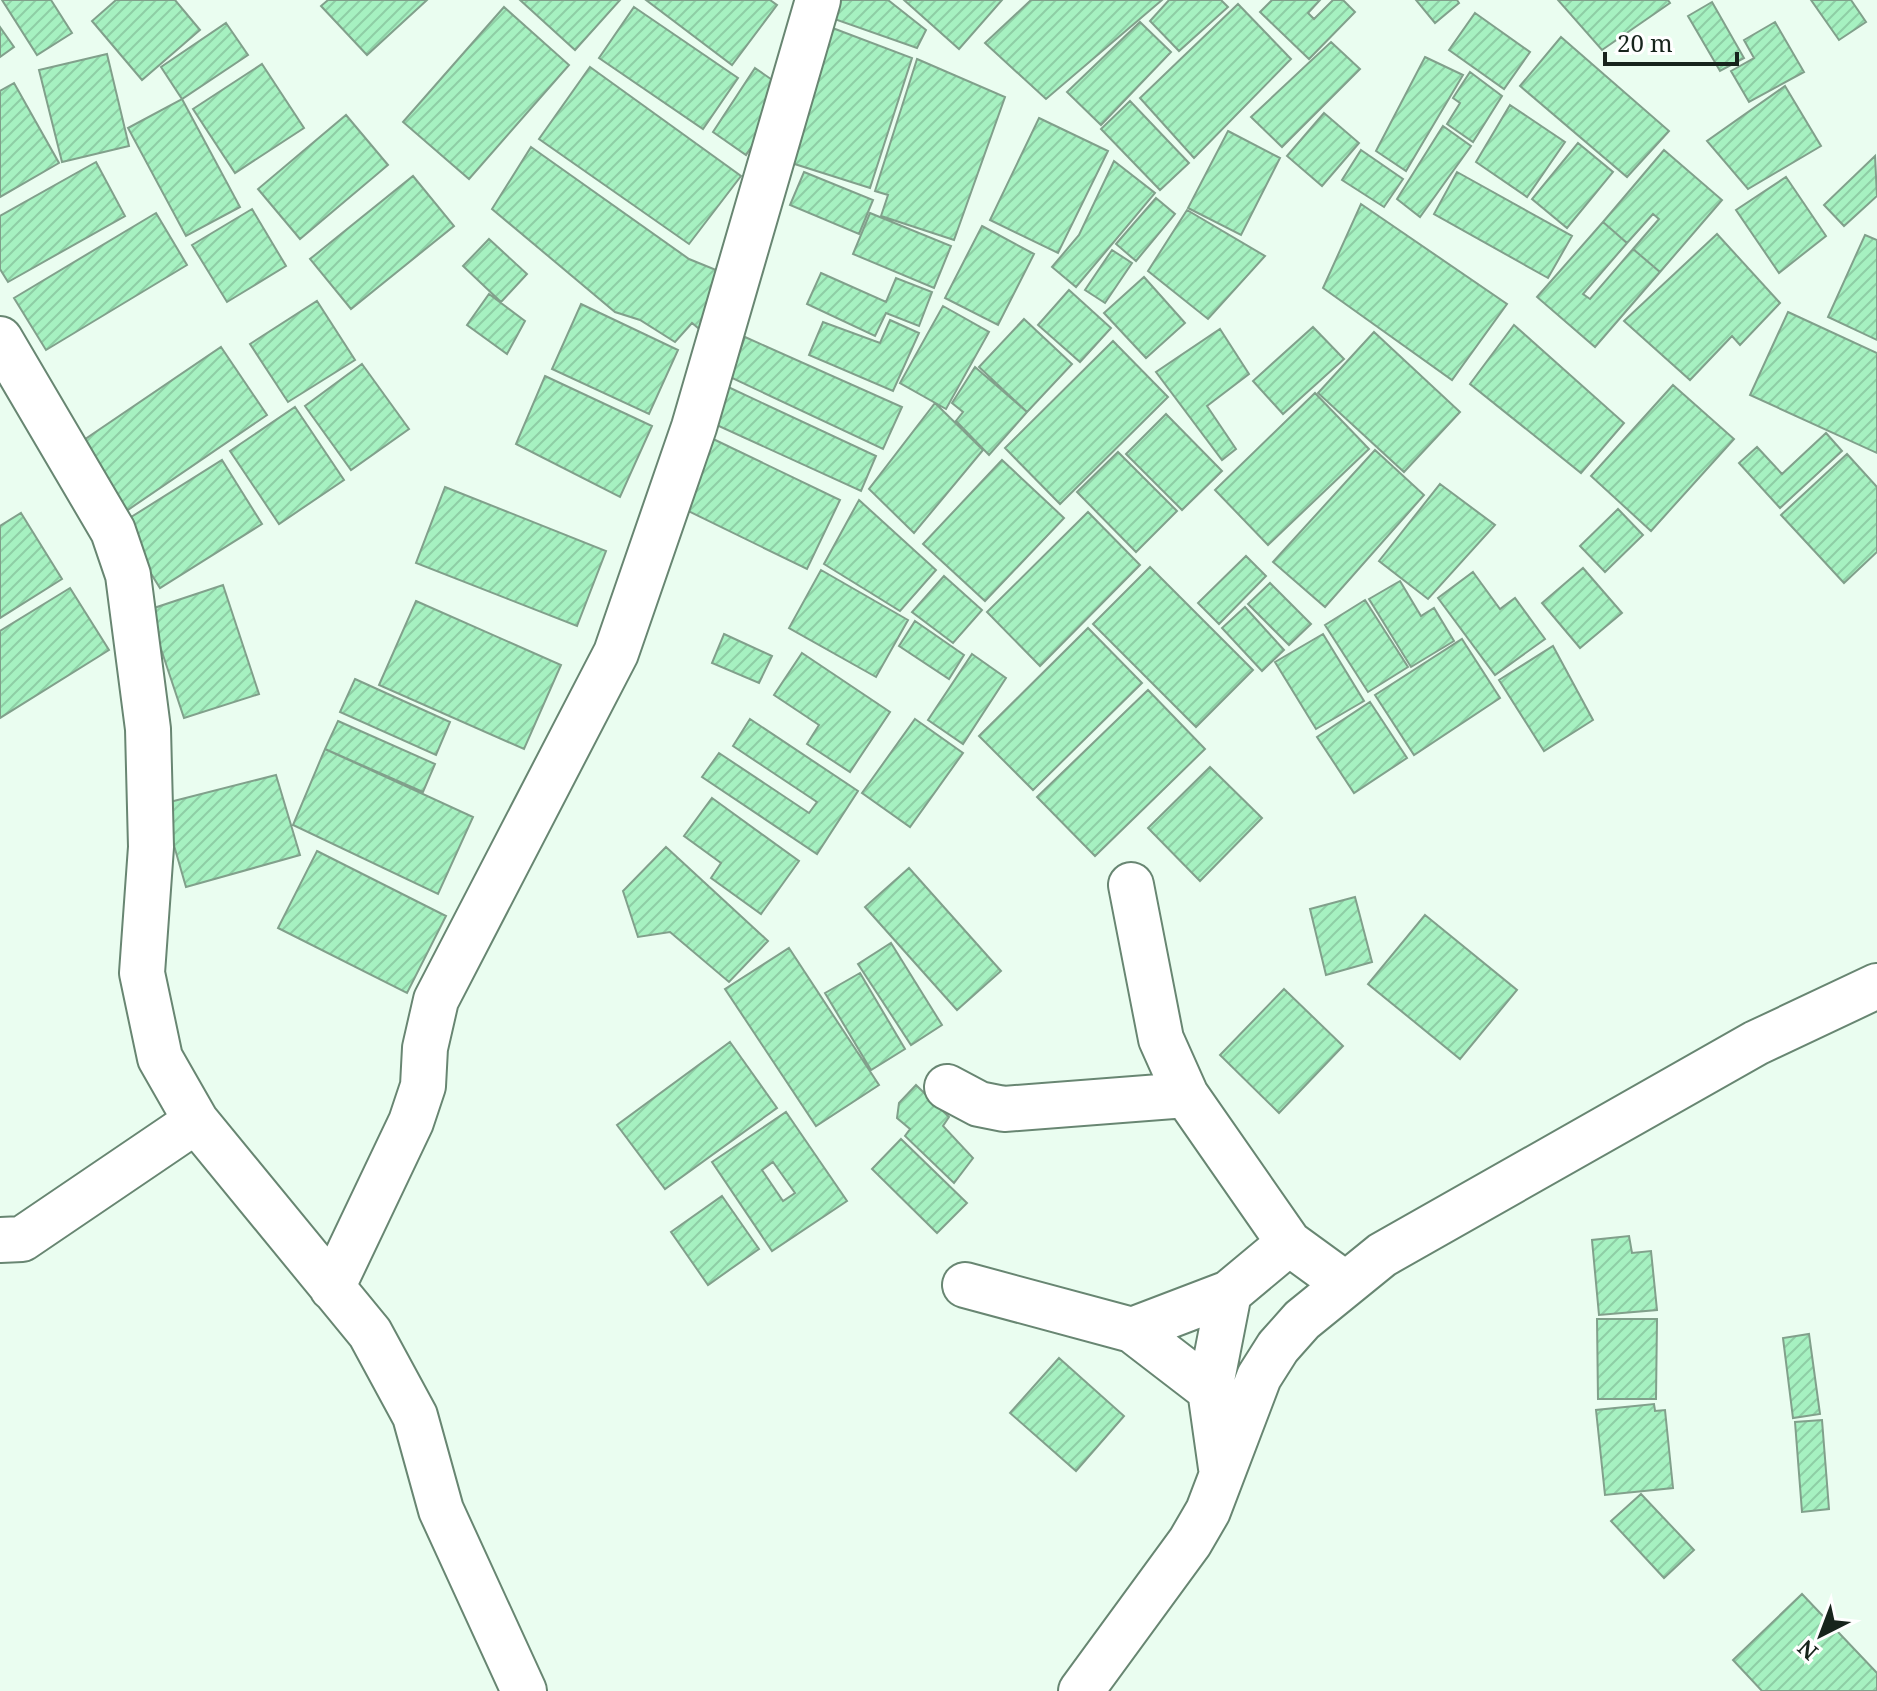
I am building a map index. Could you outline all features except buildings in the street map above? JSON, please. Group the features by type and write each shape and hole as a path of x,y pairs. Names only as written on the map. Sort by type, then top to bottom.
{"street":[{"path":"332,1288 411,1122 423,1086 425,1048 436,1000 616,653 694,427 818,0"},
{"path":"0,339 113,531 128,575 148,729 151,847 142,973 160,1058 196,1121 370,1333 415,1416 441,1510 524,1691"},
{"path":"1131,885 1161,1039 1186,1095 1289,1243 1344,1283"},
{"path":"1081,1691 1190,1542 1208,1511 1259,1377 1278,1347 1344,1283 1382,1255 1756,1043 1877,986"},
{"path":"947,1087 979,1104 1004,1109 1186,1095"},
{"path":"0,1240 22,1239 196,1121"},
{"path":"1132,1330 1229,1293 1289,1243"},
{"path":"965,1285 1132,1330 1210,1390"},
{"path":"1222,1471 1210,1390 1229,1293"}]}
